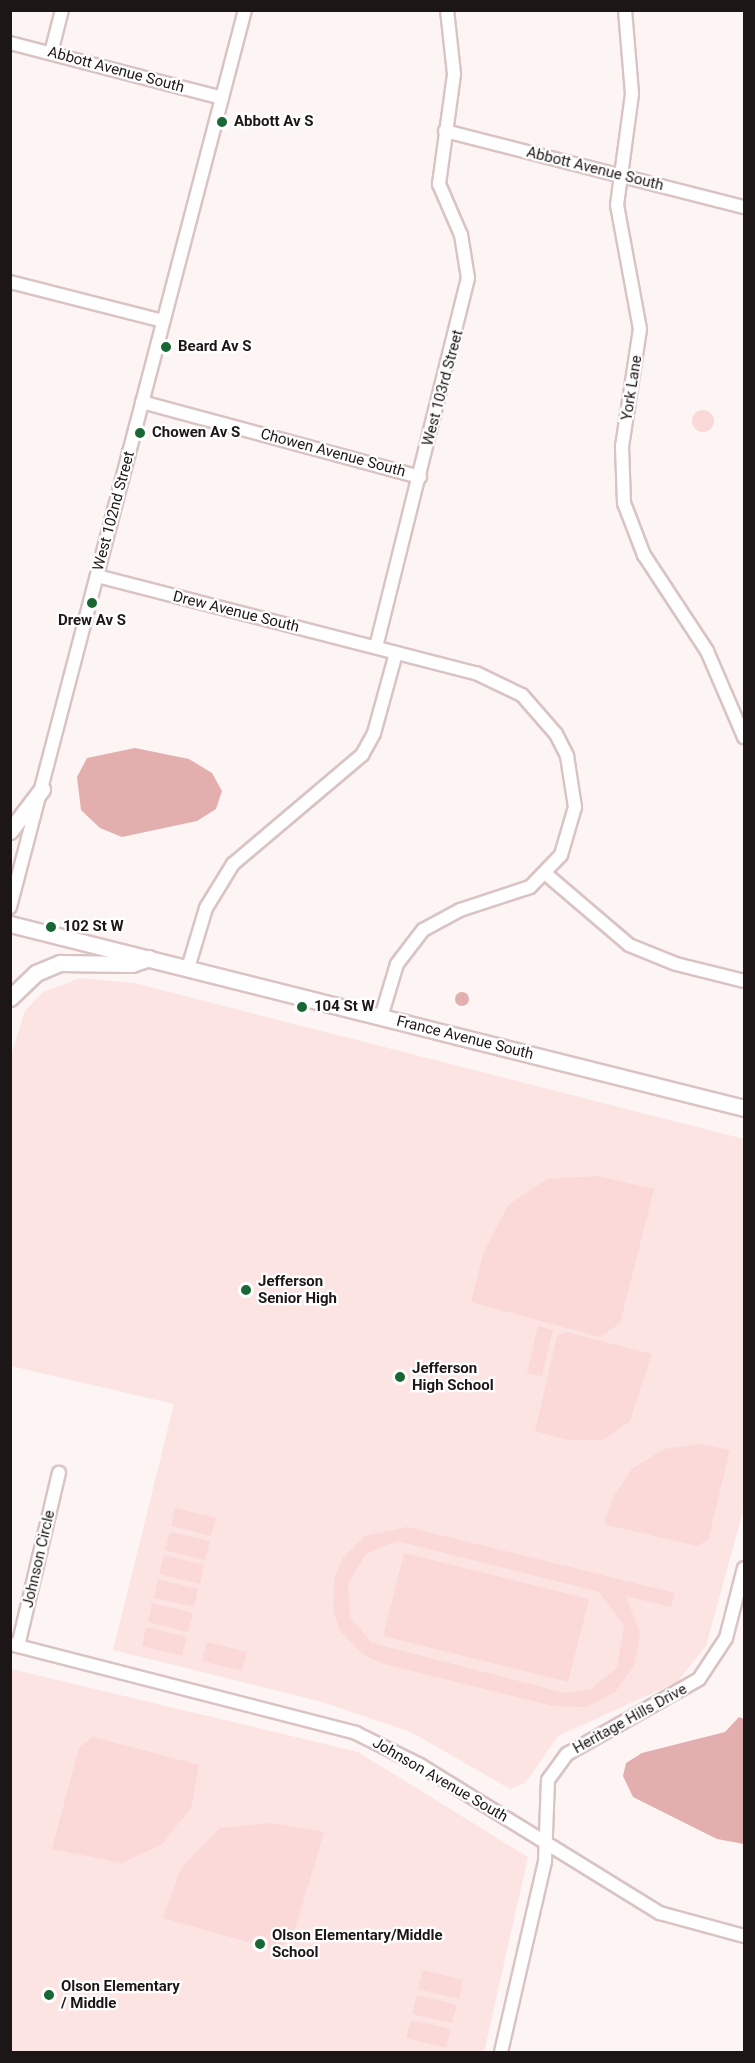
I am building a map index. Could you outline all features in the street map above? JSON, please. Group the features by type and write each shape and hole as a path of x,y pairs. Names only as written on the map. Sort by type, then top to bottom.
{"main road":[{"path":"10,831 42,789"},
{"name":"France Avenue South","path":"10,924 744,1108"},
{"path":"10,998 36,973 60,963 132,964 148,958"}],"street":[{"path":"51,53 62,10"},
{"name":"West 102nd Street","path":"10,907 245,10"},
{"name":"West 103rd Street","path":"376,647 468,278 461,235 439,184 454,74 447,10"},
{"name":"York Lane","path":"625,10 632,94 617,205 640,330 622,446 624,503 644,555 707,651 744,737"},
{"name":"Abbott Avenue South","path":"10,43 222,98"},
{"name":"Abbott Avenue South","path":"445,131 744,207"},
{"path":"10,282 163,321"},
{"name":"Chowen Avenue South","path":"142,402 420,477"},
{"name":"Drew Avenue South","path":"97,576 396,653"},
{"path":"188,968 206,908 233,864 362,755 377,725 396,653 476,673 525,699 556,734 573,782 570,836 546,874 510,896 460,910 423,930 397,964 381,1017"},
{"path":"546,874 629,945 676,964 744,981"},
{"name":"Johnson Circle","path":"14,1645 59,1473"},
{"name":"Heritage Hills Drive","path":"501,2052 547,1844 548,1780 556,1766 582,1744 699,1679 726,1638 744,1568"},
{"name":"Johnson Avenue South","path":"14,1645 356,1733 420,1765 660,1913 744,1936"}],"shaded area":[{"path":"699,410 707,410 714,417 714,425 707,432 699,432 692,425 692,417"},
{"path":"135,748 189,759 212,773 222,791 216,809 197,821 122,837 100,828 81,810 77,777 87,758"},
{"name":"Jefferson High School","path":"80,978 134,983 744,1139 744,1507 706,1646 677,1682 558,1736 525,1783 510,1789 411,1732 322,1702 113,1650 174,1404 11,1366 11,1055 25,1011 43,992"},
{"path":"459,992 465,992 469,999 465,1006 459,1006 455,1002 455,996"},
{"path":"598,1176 654,1189 620,1323 600,1337 471,1302 483,1254 508,1205 547,1179"},
{"path":"538,1326 553,1330 542,1376 527,1373"},
{"path":"566,1332 652,1354 630,1421 603,1440 568,1440 535,1431 557,1336"},
{"path":"700,1444 730,1450 708,1540 697,1546 604,1524 613,1497 632,1469 664,1449"},
{"path":"175,1508 216,1518 211,1536 171,1526"},
{"path":"407,1527 675,1593 671,1607 626,1596 640,1634 634,1666 615,1692 586,1707 553,1706 384,1664 364,1655 341,1632 333,1612 334,1579 342,1559 365,1536","holes":["397,1541 599,1592 624,1626 617,1668 591,1689 565,1693 372,1643 350,1617 348,1583 366,1554"]},
{"path":"170,1532 210,1541 205,1560 165,1550"},
{"path":"404,1553 589,1599 568,1682 383,1636"},
{"path":"164,1555 204,1565 200,1584 159,1574"},
{"path":"158,1579 198,1589 194,1607 154,1598"},
{"path":"152,1603 193,1613 188,1632 148,1622"},
{"path":"146,1627 187,1637 182,1656 142,1646"},
{"path":"207,1642 247,1652 242,1671 202,1661"},
{"name":"Olson Elementary/Middle School","path":"11,1669 358,1752 528,1857 484,2052 11,2052"},
{"path":"739,1717 744,1719 744,1844 717,1839 633,1797 623,1776 626,1763 642,1753 725,1732"},
{"path":"93,1737 199,1765 191,1808 162,1844 122,1863 52,1849 79,1747"},
{"path":"272,1823 324,1832 292,1939 276,1950 163,1918 181,1868 220,1828"},
{"path":"423,1970 463,1980 459,1999 418,1989"},
{"path":"417,1995 457,2005 452,2023 412,2014"},
{"path":"411,2020 451,2029 446,2048 406,2038"}],"place":[{"name":"Abbott Av S","path":"222,122"},
{"name":"Beard Av S","path":"166,347"},
{"name":"Chowen Av S","path":"140,433"},
{"name":"Drew Av S","path":"92,603"},
{"name":"102 St W","path":"51,927"},
{"name":"104 St W","path":"302,1007"},
{"name":"Jefferson Senior High","path":"246,1290"},
{"name":"Jefferson High School","path":"400,1377"},
{"name":"Olson Elementary/Middle School","path":"260,1944"},
{"name":"Olson Elementary / Middle","path":"49,1995"}]}
